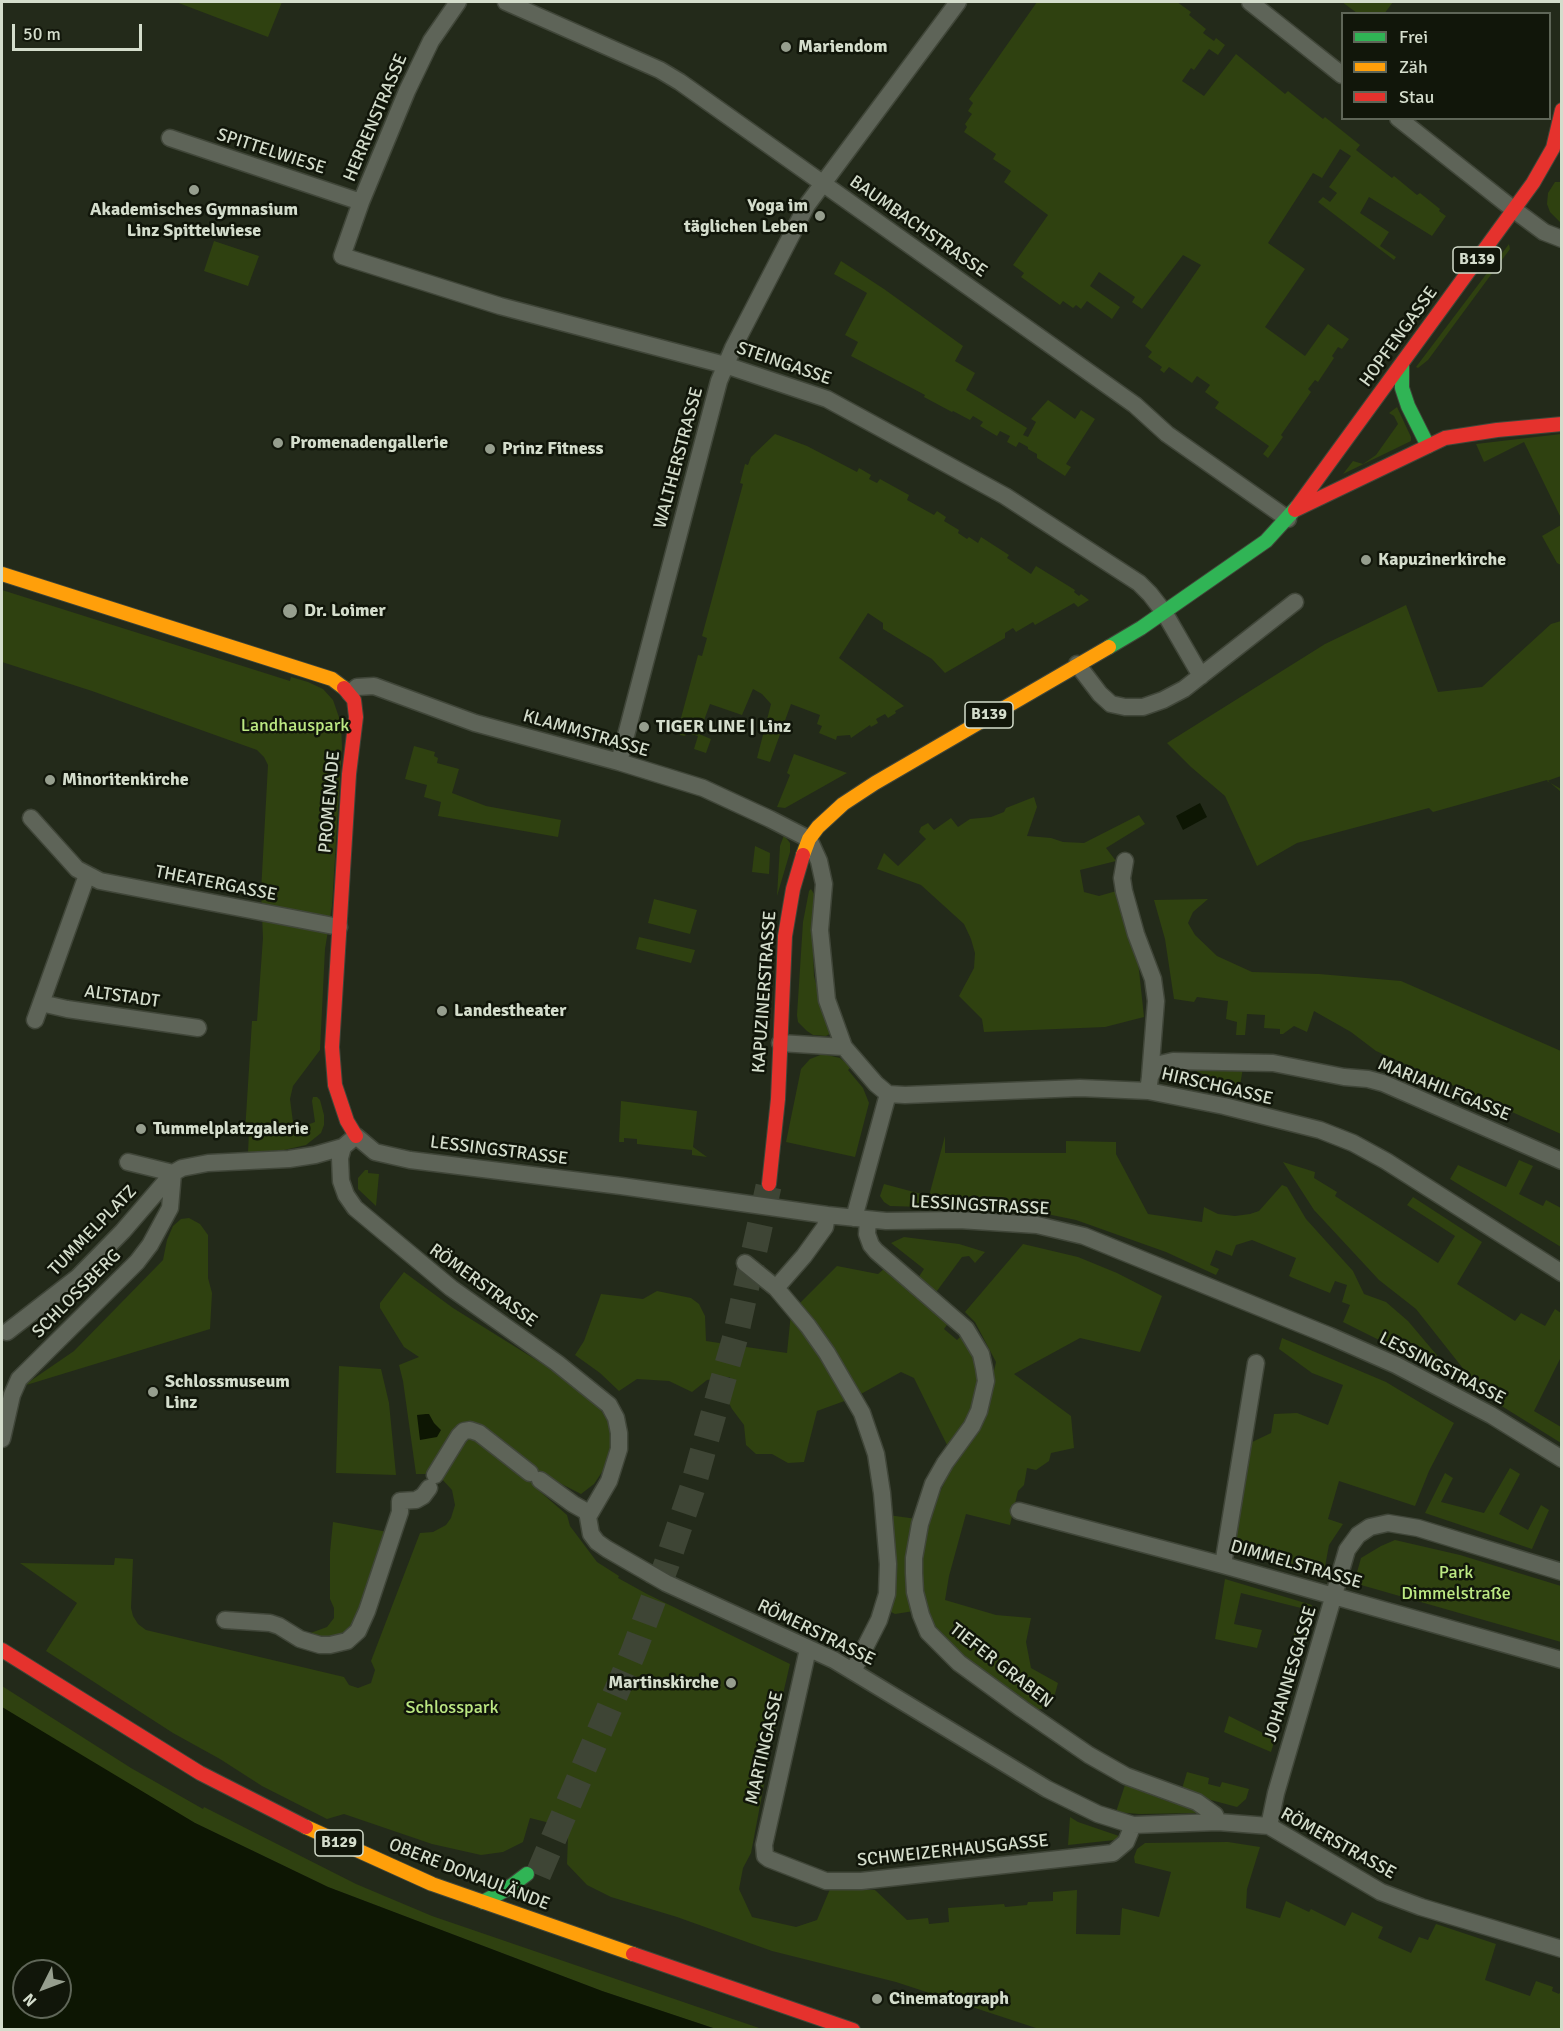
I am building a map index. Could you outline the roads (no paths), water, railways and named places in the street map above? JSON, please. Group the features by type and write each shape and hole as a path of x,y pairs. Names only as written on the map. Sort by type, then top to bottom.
{"main road":[{"name":"HOPFENGASSE","path":"1312,489 1546,162 1556,139 1562,110"},
{"path":"1402,364 1404,395 1428,446"},
{"name":"KAPUZINERSTRASSE","path":"1291,515 1428,446 1453,436 1562,424"},
{"name":"KAPUZINERSTRASSE","path":"769,1184 778,1108 785,936 793,889 809,839 824,820 875,783 1164,612 1255,551 1291,515 1312,489"},
{"path":"2,574 332,680 342,685 350,693"},
{"name":"PROMENADE","path":"350,693 354,700 356,717 349,774 332,1047 333,1072 340,1103 356,1136"},
{"name":"OBERE DONAULÄNDE","path":"2,1650 200,1773 318,1834 432,1884 483,1902 523,1911 853,2030"},
{"path":"483,1902 533,1875 533,1889"}],"street":[{"name":"HERRENSTRASSE","path":"342,256 361,202 407,91 431,41 458,2"},
{"name":"BAUMBACHSTRASSE","path":"506,2 680,81 1135,405 1167,434 1291,515"},
{"name":"WALTHERSTRASSE","path":"619,762 725,365 802,214 958,2"},
{"path":"1250,2 1341,74"},
{"path":"1401,120 1544,232 1562,239"},
{"name":"SPITTELWIESE","path":"170,138 361,202"},
{"name":"STEINGASSE","path":"342,256 500,306 725,365 827,399 1005,496 1139,583 1164,612"},
{"path":"1077,664 1089,682 1106,700 1117,706 1143,707 1175,694 1295,602"},
{"path":"1164,612 1201,676"},
{"name":"KLAMMSTRASSE","path":"350,693 357,687 374,686 475,723 619,762 703,789 809,839"},
{"path":"31,818 72,864 87,875 35,1020"},
{"path":"809,839 819,861 824,884 820,930 826,1000 844,1047 876,1084 888,1094 861,1219"},
{"path":"1125,861 1122,878 1124,891 1136,934 1153,979 1156,1001 1149,1084"},
{"name":"THEATERGASSE","path":"87,875 100,881 339,927"},
{"name":"ALTSTADT","path":"41,1003 67,1009 198,1028"},
{"path":"780,1043 844,1047"},
{"name":"MARIAHILFGASSE","path":"1149,1084 1154,1069 1160,1064 1200,1060 1273,1063 1344,1077 1368,1079 1434,1104 1562,1161"},
{"name":"HIRSCHGASSE","path":"888,1094 1149,1084 1320,1130 1353,1143 1386,1161 1562,1273"},
{"path":"173,1173 194,1164 289,1160 315,1155 343,1147 356,1136"},
{"name":"LESSINGSTRASSE","path":"356,1136 375,1152 398,1158 632,1187 861,1219 959,1220 1037,1225 1084,1236 1330,1335 1396,1365 1491,1415 1562,1459"},
{"name":"RÖMERSTRASSE","path":"343,1147 340,1158 341,1181 354,1208 451,1288 557,1363 609,1405 616,1418 619,1449 609,1481 589,1513 588,1524 597,1542 612,1553 666,1583 853,1671 1047,1788 1098,1814 1133,1825 1218,1822 1269,1826 1381,1892 1421,1907 1562,1949"},
{"name":"TUMMELPLATZ","path":"7,1332 78,1277 123,1232 173,1173 128,1162"},
{"name":"SCHLOSSBERG","path":"2,1439 12,1395 20,1379 137,1262 150,1245 170,1208 173,1173"},
{"path":"776,1288 825,1227 827,1215"},
{"name":"TIEFER GRABEN","path":"861,1219 871,1245 890,1265 966,1329 981,1354 986,1381 983,1397 972,1426 933,1484 925,1505 914,1558 915,1592 923,1623 934,1640 959,1662 1089,1755 1126,1776 1197,1802 1215,1815 1218,1822"},
{"path":"745,1263 776,1288 808,1326 840,1372 869,1429 876,1454 882,1492 888,1563 888,1594 879,1620 853,1671"},
{"path":"1223,1565 1256,1363"},
{"path":"225,1620 270,1623 300,1639 320,1646 347,1641 358,1631 368,1611 400,1512 400,1501 416,1500 423,1496 464,1431 479,1433 573,1504 589,1513"},
{"name":"DIMMELSTRASSE","path":"1019,1511 1223,1565 1562,1660"},
{"name":"JOHANNESGASSE","path":"1269,1826 1279,1783 1347,1550 1358,1534 1370,1527 1388,1524 1418,1528 1562,1572"},
{"name":"MARTINGASSE","path":"765,1856 764,1845 808,1649"},
{"name":"SCHWEIZERHAUSGASSE","path":"765,1856 826,1881 861,1881 1113,1853 1126,1842 1133,1825"}],"tunnel":[{"path":"538,1875 633,1653 693,1486 735,1338 769,1184"}],"place":[{"name":"Mariendom","path":"786,47"},
{"name":"Akademisches Gymnasium Linz Spittelwiese","path":"194,190"},
{"name":"Yoga im täglichen Leben","path":"820,216"},
{"name":"Promenadengallerie","path":"278,443"},
{"name":"Prinz Fitness","path":"490,449"},
{"name":"Kapuzinerkirche","path":"1366,560"},
{"name":"Dr. Loimer","path":"290,611"},
{"name":"TIGER LINE | Linz","path":"644,727"},
{"name":"Minoritenkirche","path":"50,780"},
{"name":"Landestheater","path":"442,1011"},
{"name":"Tummelplatzgalerie","path":"141,1129"},
{"name":"Schlossmuseum Linz","path":"153,1392"},
{"name":"Martinskirche","path":"731,1683"},
{"name":"Cinematograph","path":"877,1999"}],"park label":[{"name":"Landhauspark","path":"295,726"},
{"name":"Park Dimmelstraße","path":"1456,1583"},
{"name":"Schlosspark","path":"452,1708"}]}
